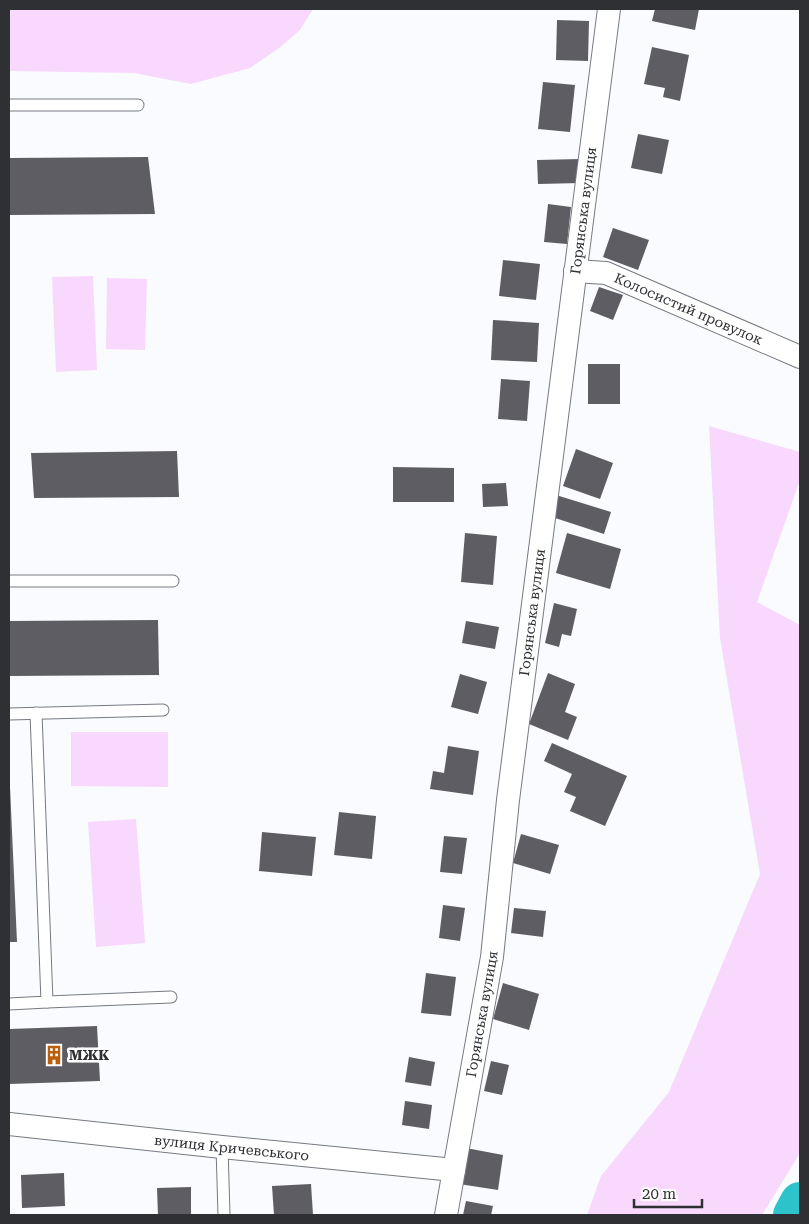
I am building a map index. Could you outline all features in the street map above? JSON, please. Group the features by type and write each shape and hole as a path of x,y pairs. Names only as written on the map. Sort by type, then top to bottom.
{"street":[{"name":"Горянська вулиця","path":"446,1215 492,957 508,800 609,9"},
{"name":"Колосистий провулок","path":"575,271 606,273 800,358"},
{"name":"вулиця Кричевського","path":"9,1124 454,1170"}],"lane":[{"path":"9,105 138,105"},
{"path":"9,581 173,581"},
{"path":"9,714 163,710"},
{"path":"36,714 47,1002"},
{"path":"9,1004 171,997"},
{"path":"222,1147 224,1215"}],"shaded area":[{"path":"9,9 313,9 300,30 279,48 250,68 191,84 134,73 9,71"},
{"path":"93,276 97,370 56,372 52,277"},
{"path":"107,278 147,279 145,350 106,349"},
{"path":"709,426 800,452 800,480 757,602 800,625 800,1153 762,1215 587,1215 601,1176 669,1092 760,874 720,638"},
{"path":"71,732 168,732 168,787 71,786"},
{"path":"136,819 145,943 96,947 88,822"}],"building":[{"path":"655,9 699,9 695,30 652,21"},
{"path":"557,20 589,21 588,61 556,60"},
{"path":"652,47 689,55 680,101 663,97 665,88 644,84"},
{"path":"543,82 575,85 570,132 538,129"},
{"path":"638,134 669,140 662,174 631,168"},
{"path":"148,157 155,214 9,215 9,158"},
{"path":"580,159 581,183 538,184 537,160"},
{"path":"548,204 571,207 567,244 544,242"},
{"path":"613,228 649,240 638,270 603,257"},
{"path":"503,260 540,264 536,300 499,296"},
{"path":"599,287 623,295 613,320 590,311"},
{"path":"493,320 539,323 537,362 491,360"},
{"path":"588,364 620,364 620,404 588,404"},
{"path":"501,379 530,381 527,421 498,419"},
{"path":"576,449 613,463 600,499 563,486"},
{"path":"177,451 179,497 34,498 31,453"},
{"path":"393,467 454,468 454,502 393,502"},
{"path":"506,483 508,506 483,507 482,484"},
{"path":"556,495 611,512 604,534 549,516"},
{"path":"465,533 497,536 493,585 461,582"},
{"path":"567,533 621,549 610,589 556,573"},
{"path":"554,603 577,609 571,636 562,634 559,647 545,643"},
{"path":"158,620 159,675 9,676 9,621"},
{"path":"466,621 499,627 495,649 462,643"},
{"path":"548,673 575,684 565,712 577,717 568,740 529,724"},
{"path":"460,674 487,682 478,714 451,707"},
{"path":"552,743 627,776 605,826 570,811 576,797 564,792 572,774 544,761"},
{"path":"448,746 479,751 473,795 430,789 433,771 444,773"},
{"path":"10,787 17,942 9,942"},
{"path":"339,812 376,816 372,859 334,855"},
{"path":"262,832 316,837 312,876 259,871"},
{"path":"521,834 559,845 550,874 513,863"},
{"path":"444,836 467,838 462,874 440,872"},
{"path":"443,905 465,908 460,941 439,938"},
{"path":"514,908 546,911 543,937 511,933"},
{"path":"426,973 456,977 451,1016 421,1013"},
{"path":"503,983 539,994 529,1030 493,1019"},
{"name":"МЖК","path":"97,1026 100,1081 9,1084 9,1029"},
{"path":"409,1057 435,1062 431,1086 405,1082"},
{"path":"491,1061 509,1065 502,1095 484,1091"},
{"path":"405,1101 432,1105 429,1129 402,1125"},
{"path":"466,1148 503,1155 498,1190 459,1184"},
{"path":"64,1173 65,1206 22,1208 21,1175"},
{"path":"311,1184 313,1215 274,1215 272,1186"},
{"path":"191,1187 191,1215 158,1215 157,1188"},
{"path":"466,1201 493,1206 491,1215 463,1215"}],"waterway":[{"path":"793,1215 800,1202"}],"place":[{"name":"МЖК","path":"54,1055"}]}
